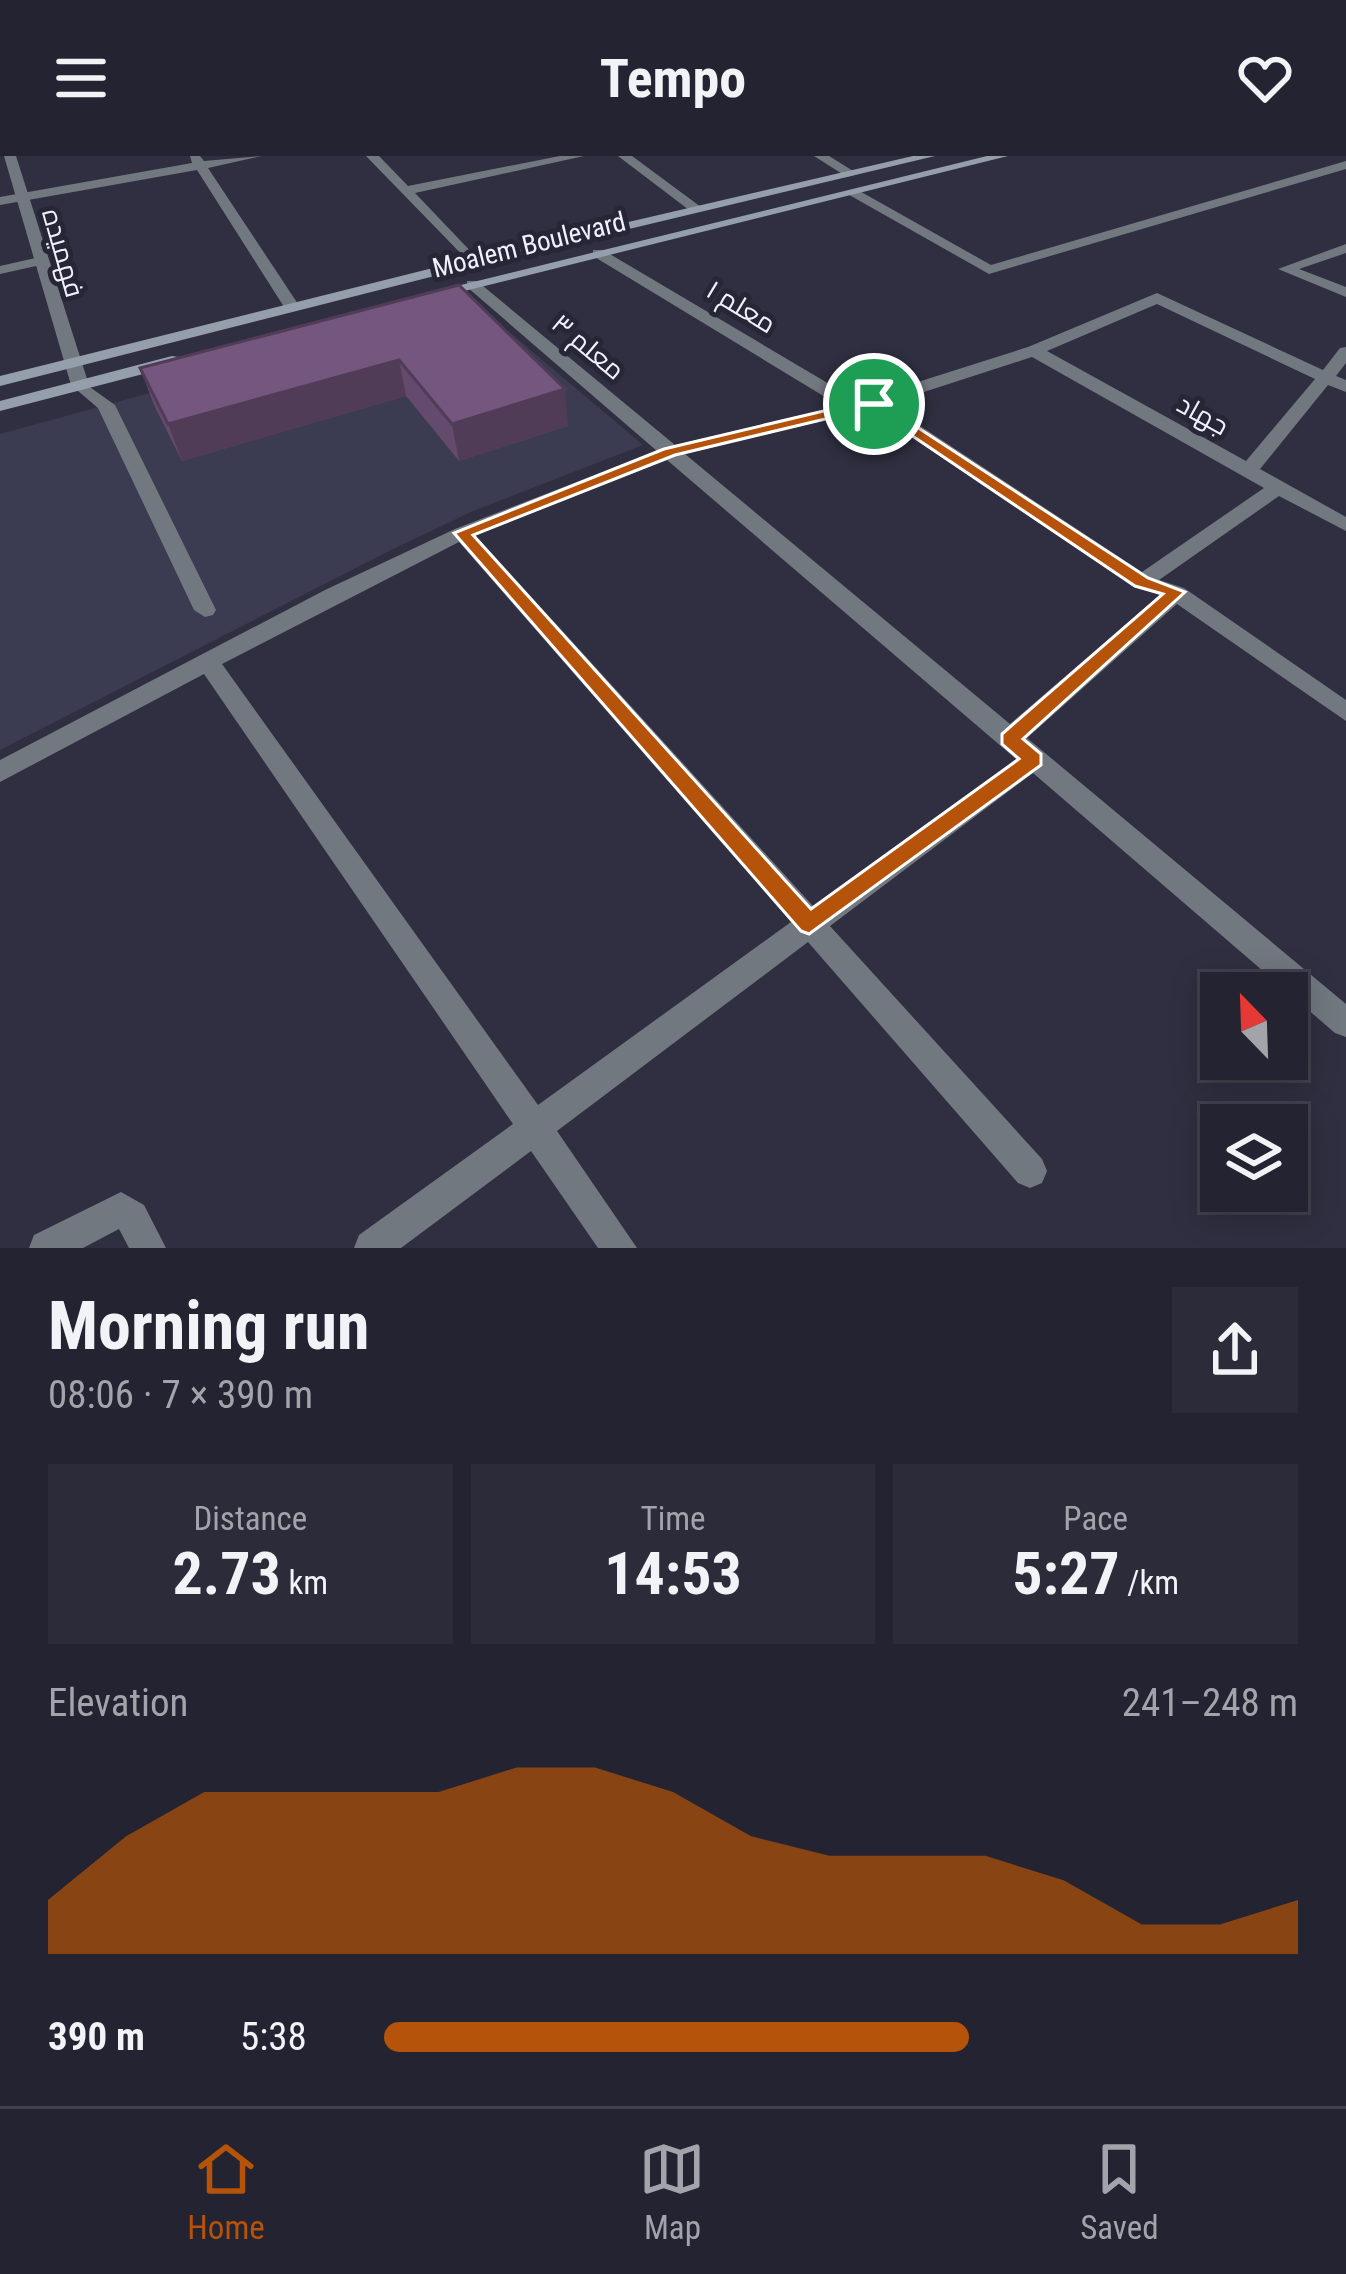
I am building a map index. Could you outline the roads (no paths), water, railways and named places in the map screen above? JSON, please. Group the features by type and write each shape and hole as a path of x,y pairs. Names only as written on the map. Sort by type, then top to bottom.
{"main road":[{"name":"Moalem Boulevard","path":"0,381 473,262 929,156"},
{"name":"Moalem Boulevard","path":"410,299 1002,156"},
{"path":"0,406 193,356"}],"street":[{"name":"فهمیده","path":"10,156 70,364 80,385 106,405 205,610"},
{"path":"0,201 197,161 256,156"},
{"path":"372,156 473,262"},
{"path":"405,191 578,156"},
{"path":"624,156 698,210"},
{"path":"820,156 853,174"},
{"path":"197,161 292,307"},
{"path":"851,192 988,270 1346,165"},
{"path":"1346,248 1286,269 1346,292"},
{"name":"معلم ۱","path":"598,253 865,405 1142,582 1176,592 1346,712"},
{"path":"0,270 40,261"},
{"name":"معلم ۳","path":"472,284 1346,1023"},
{"path":"0,772 462,533 670,452 865,405 1034,351 1157,298 1346,387"},
{"name":"جهاد","path":"1034,351 1346,525"},
{"path":"1249,471 1346,352"},
{"path":"1142,582 1278,487"},
{"path":"462,533 1030,1171"},
{"path":"1009,739 1176,592"},
{"path":"208,661 619,1248"},
{"path":"373,1248 533,1125 1034,759"},
{"path":"47,1248 121,1209 132,1217 148,1248"}]}
